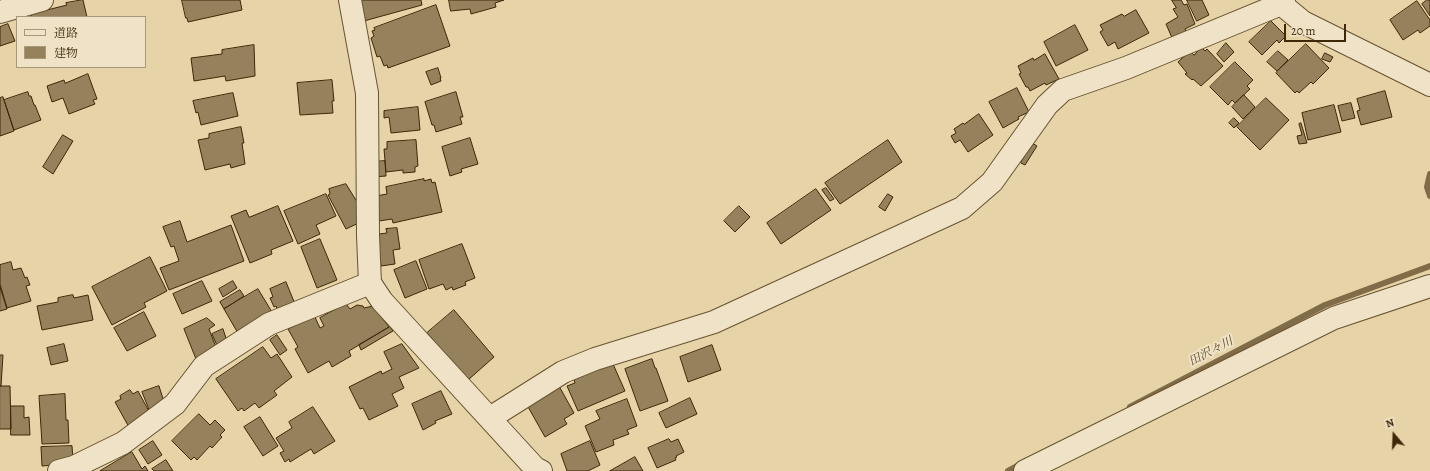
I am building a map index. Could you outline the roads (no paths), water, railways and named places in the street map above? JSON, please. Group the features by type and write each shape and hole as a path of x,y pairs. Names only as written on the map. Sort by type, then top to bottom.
{"street":[{"path":"0,12 42,0"},
{"path":"350,0 367,93 368,236 370,283 382,301 537,470"},
{"path":"490,418 563,372 595,359 714,322 962,208 992,182 1047,105 1063,90 1126,68 1281,1 1303,22 1430,86"},
{"path":"59,471 74,467 123,443 175,404 204,366 269,324 370,283"},
{"path":"1025,471 1334,318 1430,286"}],"waterway":[{"name":"田沢々川","path":"1430,174 1427,187 1430,196"},
{"name":"田沢々川","path":"1130,407 1325,305 1430,266"},
{"name":"田沢々川","path":"1008,471 1021,464"}]}
